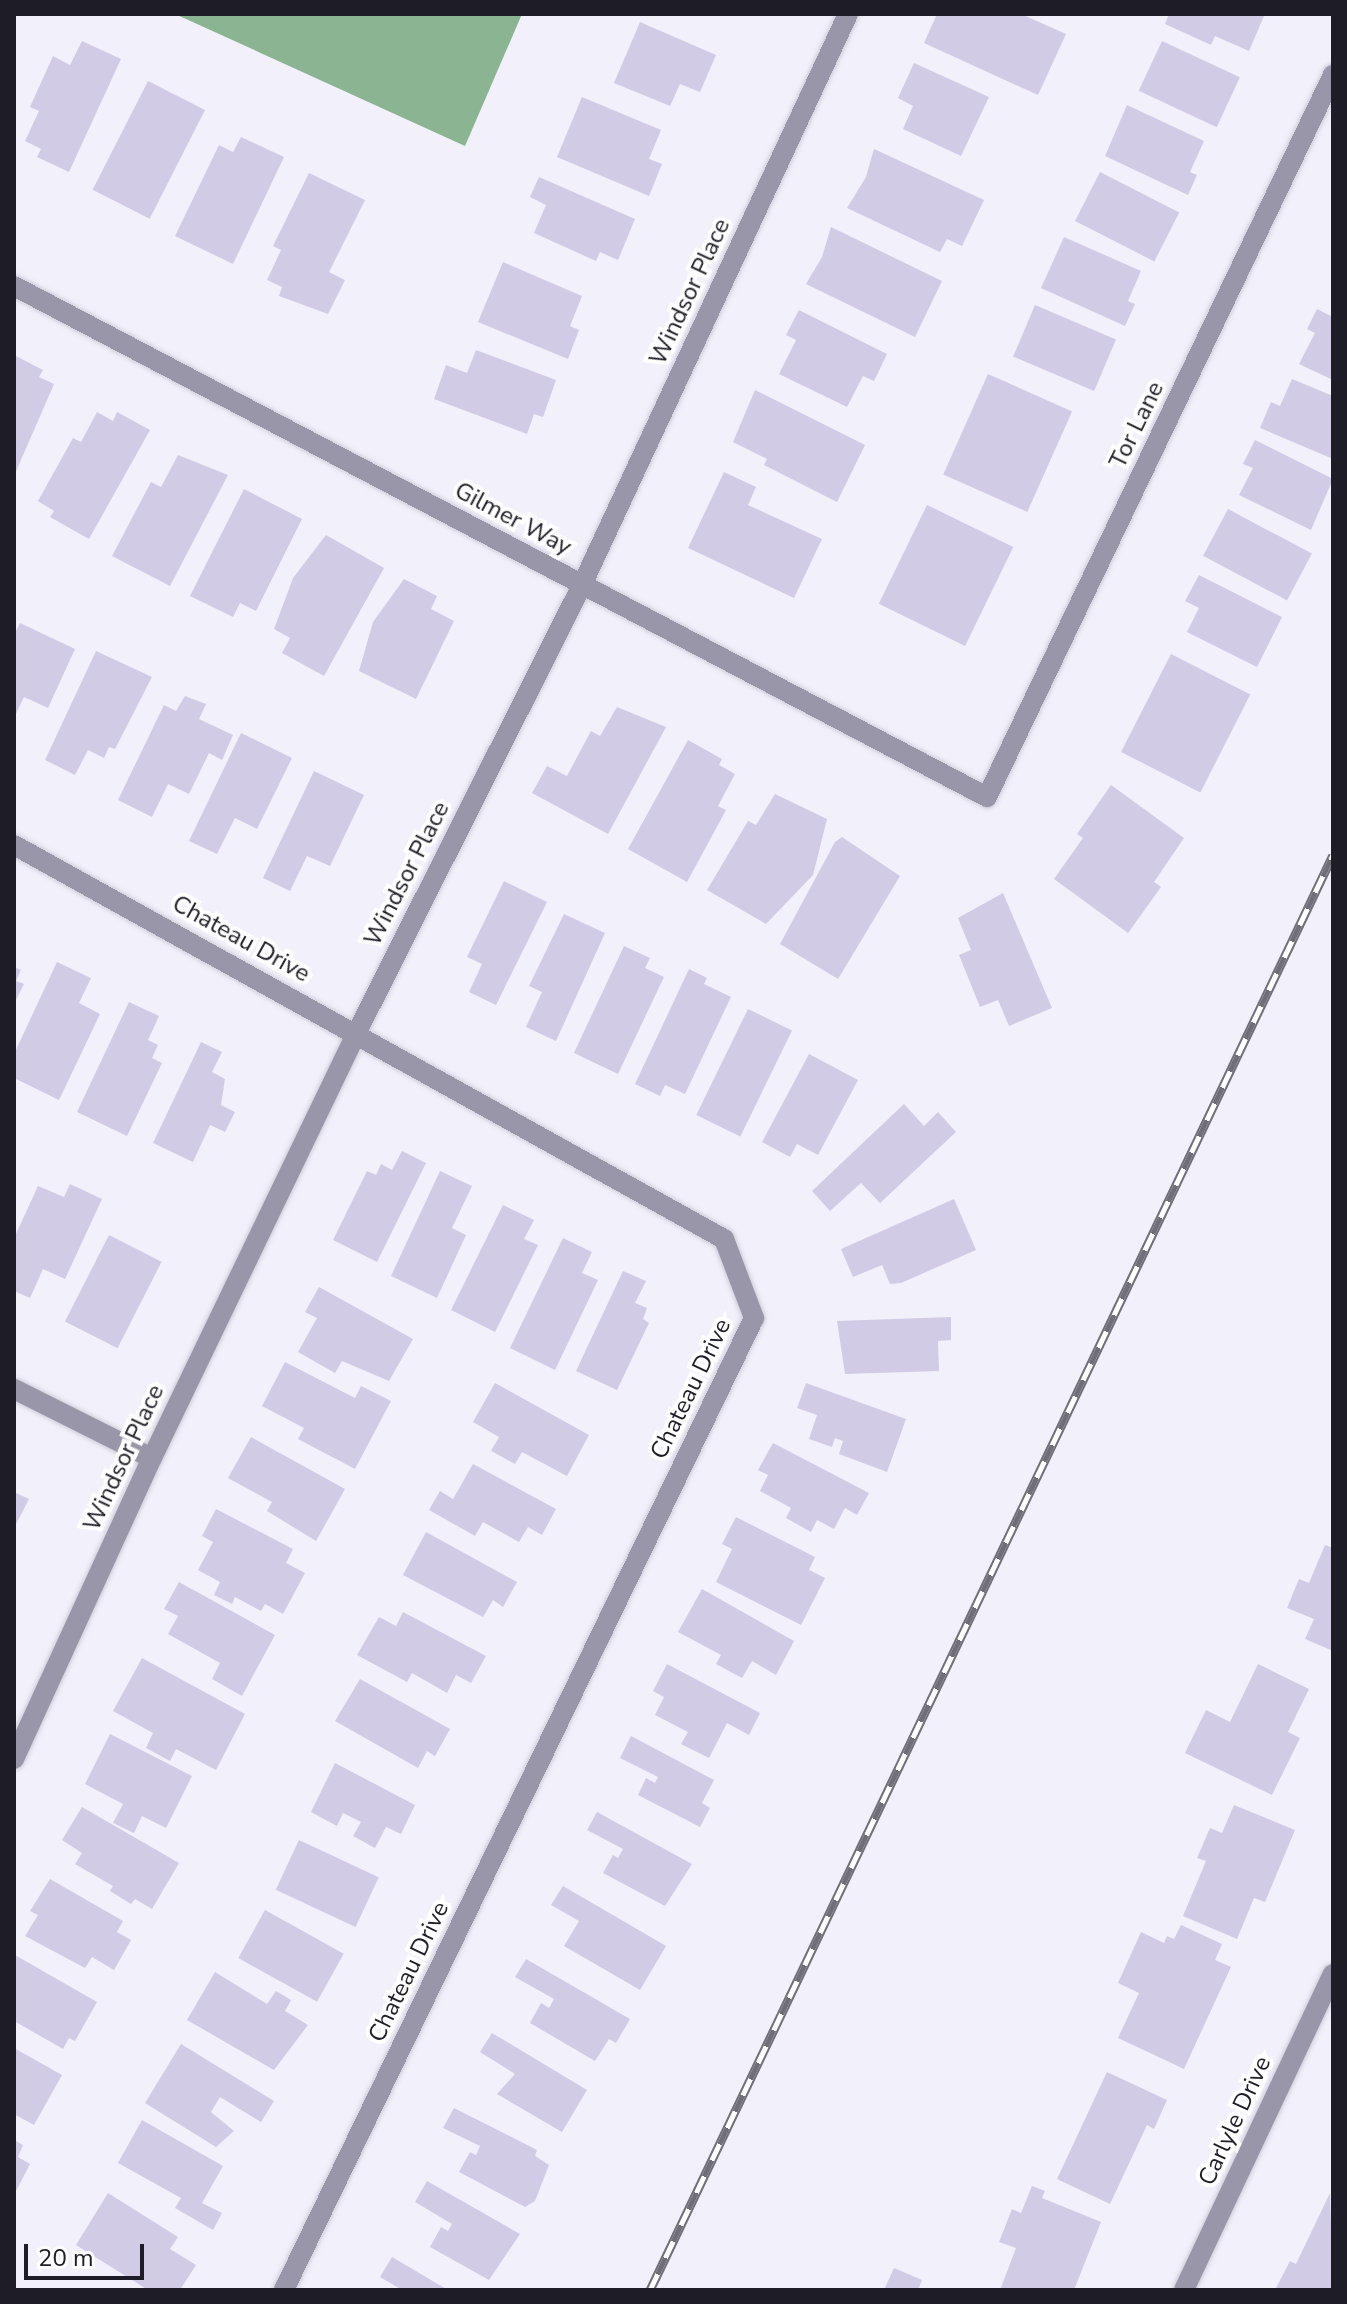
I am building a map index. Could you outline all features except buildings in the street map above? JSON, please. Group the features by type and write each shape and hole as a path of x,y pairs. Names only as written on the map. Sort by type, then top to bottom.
{"street":[{"name":"Windsor Place","path":"14,1759 152,1458 357,1032 582,585 848,14"},
{"name":"Tor Lane","path":"987,797 1333,75"},
{"name":"Gilmer Way","path":"14,286 987,797"},
{"name":"Chateau Drive","path":"14,845 357,1032 724,1239 754,1318 284,2290"},
{"path":"14,1389 152,1458"},
{"name":"Carlyle Drive","path":"1184,2290 1333,1974"}],"shaded area":[{"path":"175,14 522,14 465,146"}],"railway":[{"path":"650,2290 1333,855"}]}
